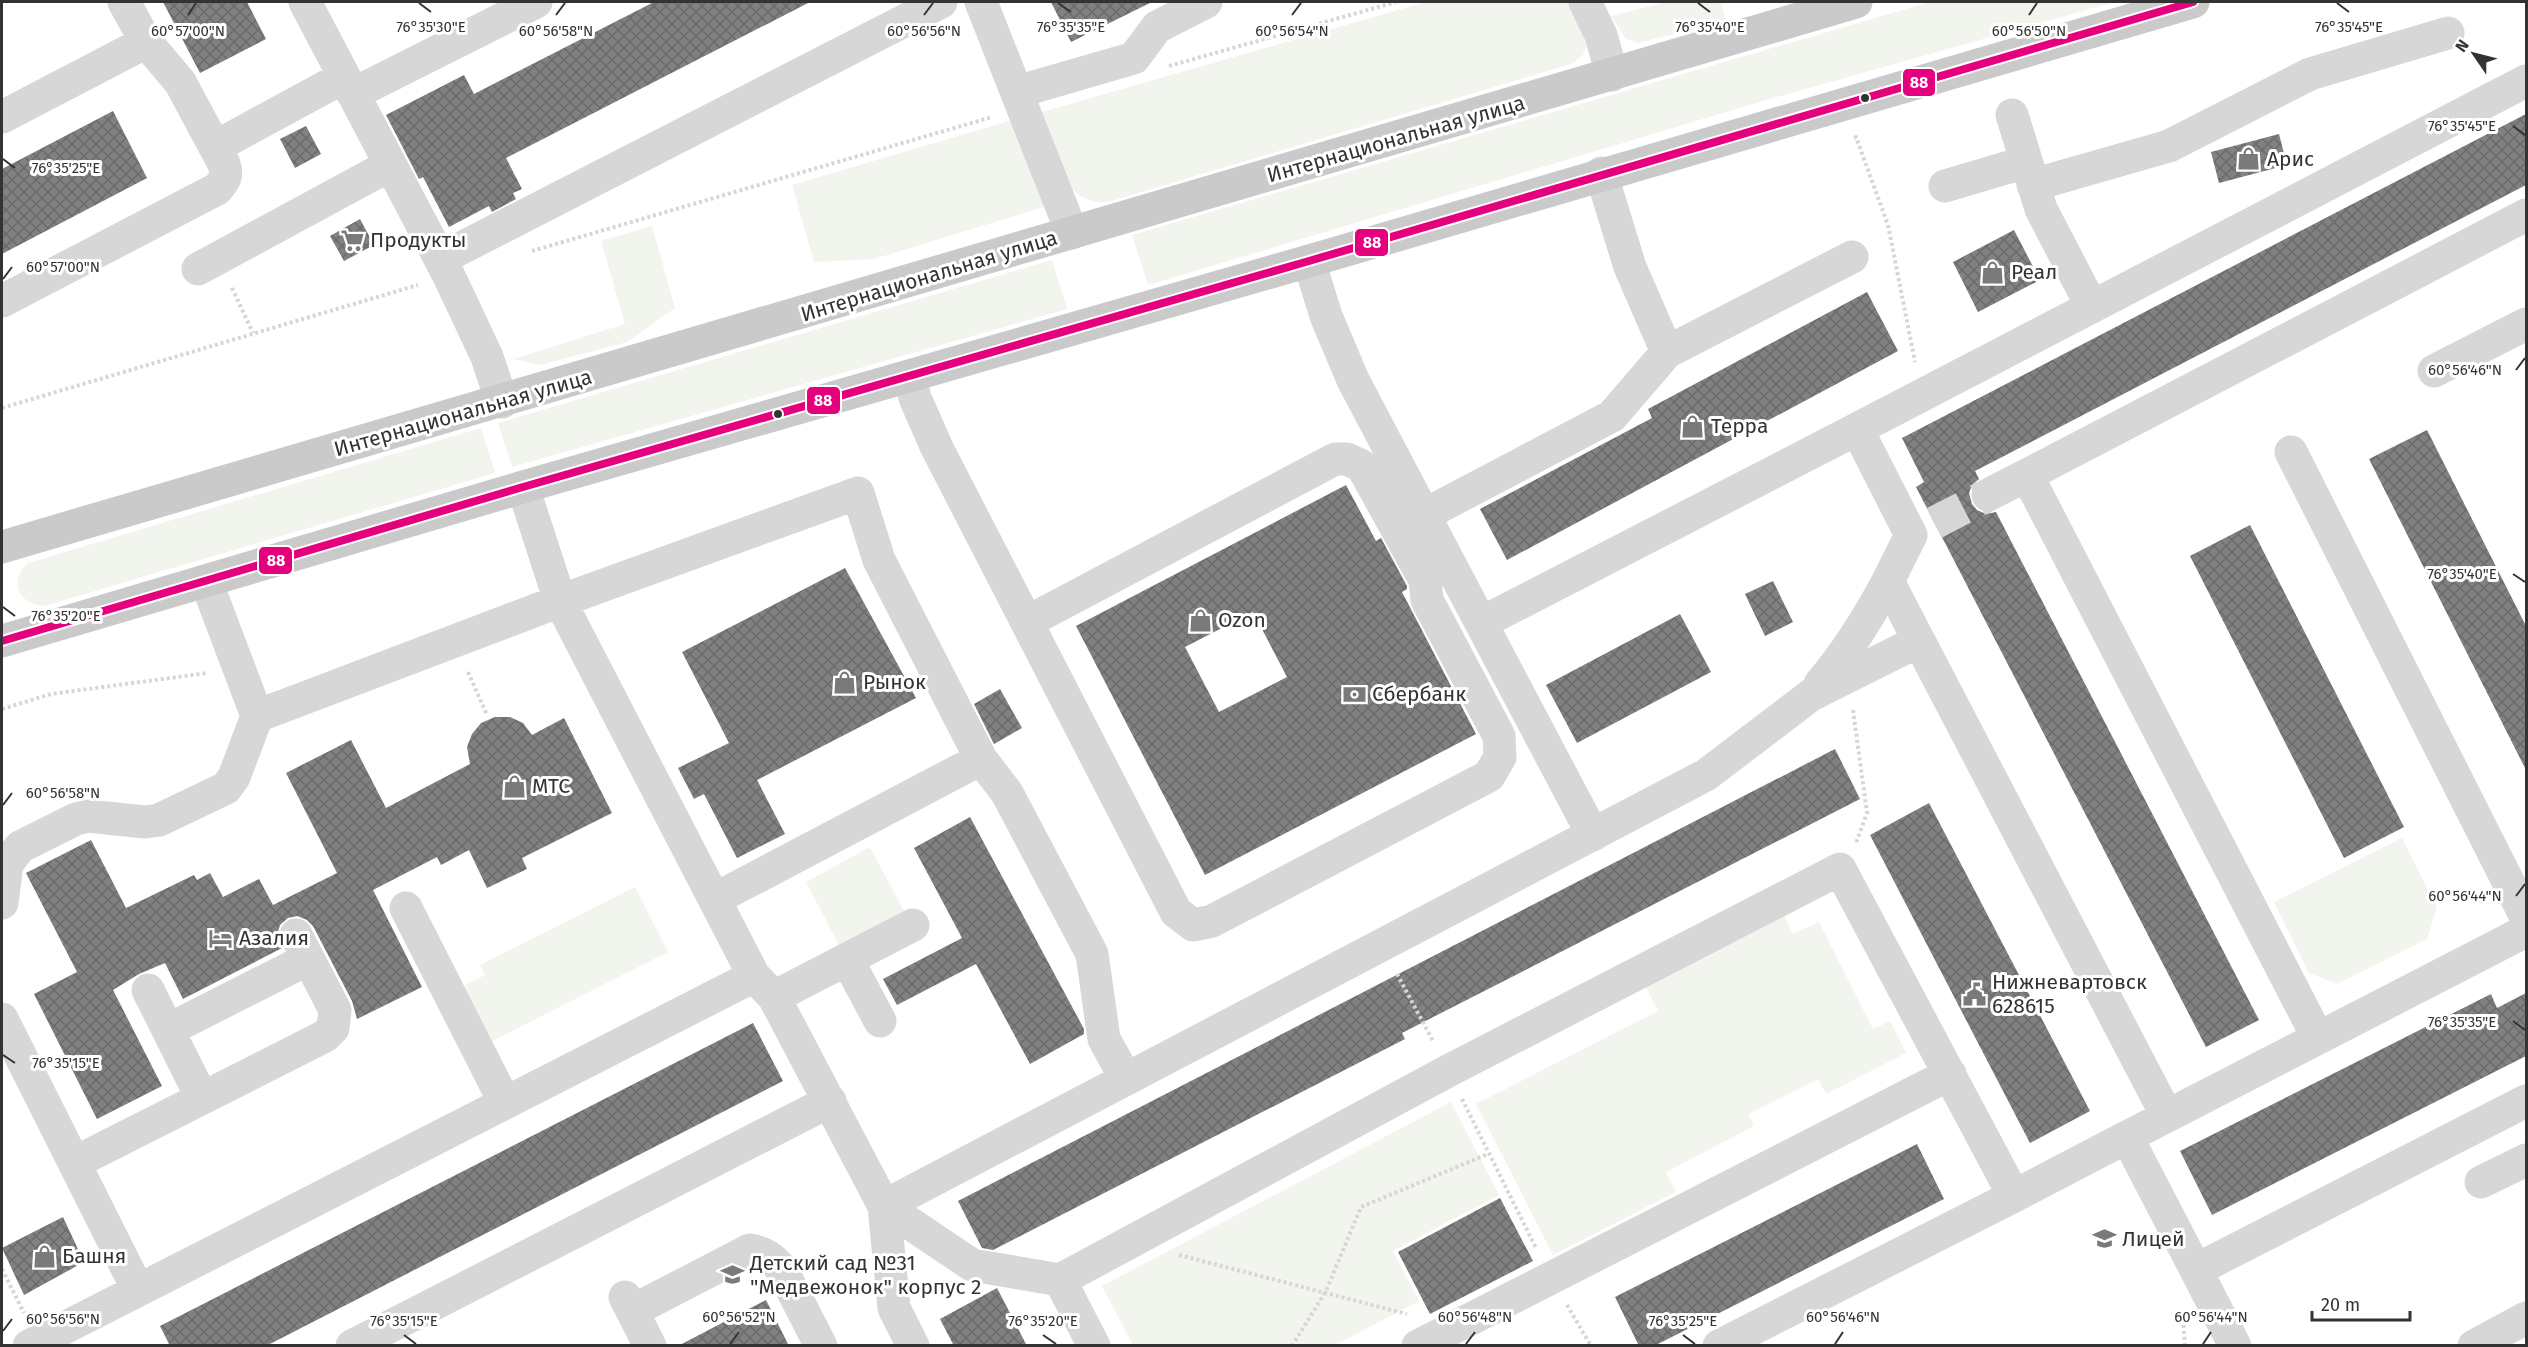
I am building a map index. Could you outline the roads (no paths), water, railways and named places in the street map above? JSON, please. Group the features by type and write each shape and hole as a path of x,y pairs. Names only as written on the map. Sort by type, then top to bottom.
{"main road":[{"name":"Интернациональная улица","path":"15,543 502,402 1856,2"},
{"path":"2,641 523,487 1309,261 1601,173 2193,2"},
{"path":"2,558 15,543"},
{"path":"2,615 9,622 24,627 56,625"}],"lane":[{"path":"2,301 217,189 225,181 226,172 215,147 180,82 146,42 124,2"},
{"path":"305,2 445,268 487,357 502,402"},
{"path":"445,268 941,2"},
{"path":"981,2 1072,233"},
{"path":"1020,100 1134,58 1156,27 1206,2"},
{"path":"1585,2 1601,35 1612,75"},
{"path":"215,147 518,5"},
{"path":"1945,186 2029,173 2169,146 2310,74 2448,33"},
{"path":"2,117 146,42"},
{"path":"1480,623 2526,81"},
{"path":"2012,115 2041,210 2092,307"},
{"path":"198,269 390,165"},
{"path":"1601,173 1634,276 1667,352"},
{"path":"1988,495 2526,215"},
{"path":"1424,515 1612,416 1667,352 1852,257"},
{"path":"1309,261 1326,316 1345,363 1593,835"},
{"path":"2434,371 2526,324"},
{"path":"910,376 915,398 937,448 1176,912 1193,925 1212,921 1489,776 1500,757 1499,736 1427,600 1425,580 1362,466 1347,459 1335,459 1027,622"},
{"path":"1811,695 1850,647 1888,581 1922,529 1857,429"},
{"path":"2291,452 2526,917"},
{"path":"2027,475 2318,1038"},
{"path":"523,487 560,600 715,899 830,1101 884,1206 894,1308 913,1346"},
{"path":"257,717 560,600 858,493 879,560 981,759 1007,793 1092,954 1104,1039 1125,1079"},
{"path":"2,903 7,864 20,847 76,819 88,816 145,822 159,820 226,788 234,777 257,717 206,581"},
{"path":"1888,581 2167,1116"},
{"path":"884,1206 1706,775 1811,695 1919,641"},
{"path":"715,899 981,759"},
{"path":"884,1206 972,1265 1060,1280 1448,1071 1840,869 2014,1196"},
{"path":"406,908 505,1103"},
{"path":"34,1343 505,1103 764,986 847,959 913,925"},
{"path":"1719,1346 2526,931"},
{"path":"74,1163 325,1036 333,1028 334,1010 302,947 168,1030"},
{"path":"847,959 880,1021"},
{"path":"148,990 202,1098"},
{"path":"2,1019 138,1290"},
{"path":"1418,1346 1950,1074"},
{"path":"352,1346 830,1101"},
{"path":"2196,1269 2526,1101"},
{"path":"2127,1137 2235,1346"},
{"path":"2481,1182 2526,1160"},
{"path":"650,1346 629,1304 750,1250 764,1252 782,1270 821,1346"},
{"path":"1060,1280 1094,1346"},
{"path":"2474,1346 2526,1318"}],"tunnel":[{"path":"1934,523 1988,495"}],"place":[{"name":"Арис","path":"2249,159"},
{"name":"Продукты","path":"352,240"},
{"name":"Реал","path":"1993,272"},
{"name":"Терра","path":"1693,426"},
{"name":"Ozon","path":"1200,620"},
{"name":"Рынок","path":"845,682"},
{"name":"Сбербанк","path":"1354,694"},
{"name":"МТС","path":"514,786"},
{"name":"Азалия","path":"221,938"},
{"name":"Нижневартовск 628615","path":"1974,994"},
{"name":"Лицей","path":"2104,1239"},
{"name":"Башня","path":"44,1256"},
{"name":"Детский сад №31 \"Медвежонок\" корпус 2","path":"732,1275"}]}
